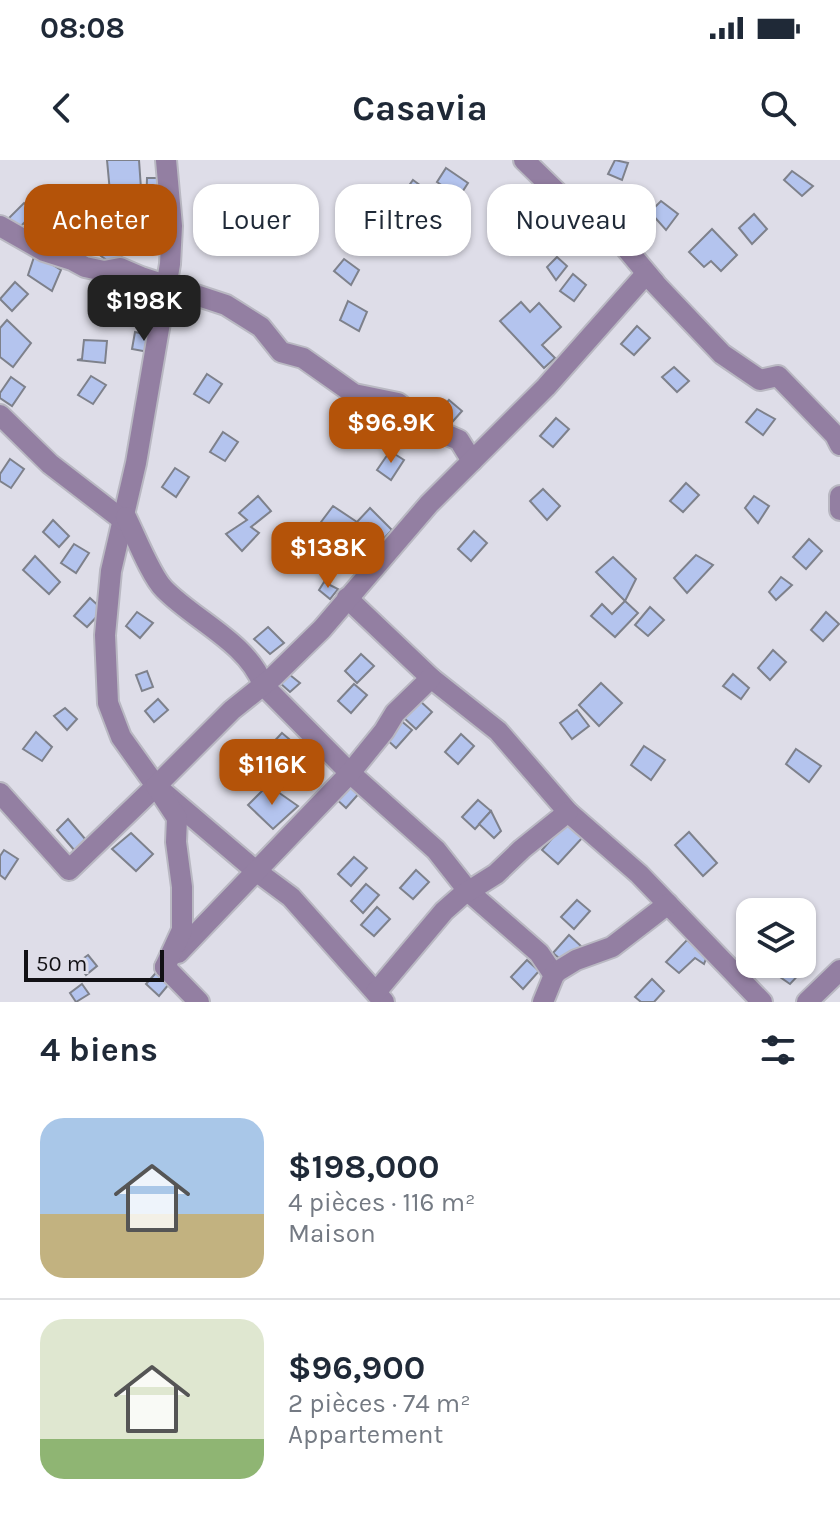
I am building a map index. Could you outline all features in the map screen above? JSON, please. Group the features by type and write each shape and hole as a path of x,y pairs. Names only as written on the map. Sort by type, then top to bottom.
{"street":[{"path":"165,967 182,930 177,818 121,737 108,703 105,635 111,571 125,519 166,285 172,226 166,160"},
{"path":"524,160 568,203 620,241 655,283"},
{"path":"0,226 44,251 85,267 104,271 120,268 226,305 261,327 281,352 303,358 354,394 398,403 426,426 459,440 472,461"},
{"path":"0,793 69,870 232,710 322,629 429,504 546,387 646,274 722,354 760,380 778,376 835,435 840,445"},
{"path":"0,415 50,464 125,519 162,588 219,633 258,671 263,685 350,773 436,850 469,892 539,953 554,975"},
{"path":"840,496 840,510"},
{"path":"347,598 431,678 498,731 568,812 639,874 762,1002"},
{"path":"165,967 350,773 395,713 431,678"},
{"path":"156,786 291,897 380,997 444,911 496,874 568,812"},
{"path":"543,1002 554,975 576,960 612,947 668,904"},
{"path":"165,967 199,1002"},
{"path":"807,1002 840,970"}],"building":[{"path":"107,160 139,160 141,184 109,184"},
{"path":"615,160 628,163 622,180 608,174"},
{"path":"446,168 468,183 440,184 437,182"},
{"path":"792,171 813,186 802,196 784,180"},
{"path":"147,178 167,178 167,184 147,184"},
{"path":"661,201 678,214 666,230 656,219 656,206"},
{"path":"24,203 24,223 18,229 8,219"},
{"path":"754,214 767,229 752,244 739,228"},
{"path":"712,229 737,255 721,271 711,261 704,267 689,252"},
{"path":"34,256 61,270 52,291 28,275"},
{"path":"101,256 122,256 115,266"},
{"path":"557,257 567,266 556,280 547,267"},
{"path":"344,259 359,270 351,285 334,271"},
{"path":"573,274 586,285 574,301 560,291"},
{"path":"15,282 28,294 12,311 0,299"},
{"path":"348,301 367,312 359,331 340,320"},
{"path":"521,302 530,312 539,303 561,327 542,345 555,358 544,368 500,321"},
{"path":"7,320 31,343 13,367 0,357 0,328"},
{"path":"637,326 650,338 634,355 621,344"},
{"path":"135,332 157,337 154,353 132,349"},
{"path":"84,340 107,341 105,363 77,360 82,359"},
{"path":"674,367 689,381 677,392 662,377"},
{"path":"207,374 222,384 209,403 194,394"},
{"path":"91,376 106,385 93,404 78,395"},
{"path":"11,377 25,387 12,406 0,398"},
{"path":"449,400 462,411 446,429 433,418"},
{"path":"757,409 775,419 763,435 746,422"},
{"path":"556,418 569,429 553,447 540,436"},
{"path":"223,432 238,442 225,461 210,452"},
{"path":"390,451 404,460 391,480 377,470"},
{"path":"10,459 24,469 11,488 0,481 0,474"},
{"path":"175,468 189,477 176,497 162,487"},
{"path":"686,483 699,495 683,512 670,501"},
{"path":"543,489 560,506 547,520 530,501"},
{"path":"258,496 271,511 251,527 259,533 242,551 226,534 247,520 239,513"},
{"path":"754,496 769,506 758,523 745,508"},
{"path":"333,506 357,522 370,508 392,530 377,546 358,527 338,557 312,534"},
{"path":"53,520 69,536 59,547 43,532"},
{"path":"474,531 487,543 471,561 458,549"},
{"path":"809,539 822,551 806,569 793,557"},
{"path":"74,544 89,553 76,573 61,563"},
{"path":"696,555 713,565 687,593 674,578"},
{"path":"35,556 60,582 49,594 23,570"},
{"path":"613,557 636,579 625,601 596,572"},
{"path":"781,577 792,585 776,600 769,592"},
{"path":"324,582 338,589 330,599 319,590"},
{"path":"90,598 103,610 87,627 74,616"},
{"path":"625,601 638,613 615,637 591,616 602,604 612,614"},
{"path":"650,607 664,620 648,636 635,625"},
{"path":"137,612 153,623 140,638 126,626"},
{"path":"826,612 839,624 823,641 811,630"},
{"path":"268,627 284,643 270,654 254,639"},
{"path":"773,650 786,662 770,680 758,668"},
{"path":"361,654 374,666 357,683 345,671"},
{"path":"147,671 153,687 142,691 136,675"},
{"path":"733,674 749,688 741,699 723,686"},
{"path":"290,675 300,683 290,692 280,683"},
{"path":"601,683 622,703 599,726 579,705"},
{"path":"354,684 367,695 351,713 338,701"},
{"path":"158,699 168,710 154,722 145,711"},
{"path":"419,700 432,712 416,729 403,717"},
{"path":"65,708 77,719 67,730 54,716"},
{"path":"577,710 589,726 572,739 560,723"},
{"path":"399,719 412,730 396,748 383,736"},
{"path":"36,732 52,747 42,761 23,749"},
{"path":"282,733 295,744 279,762 266,750"},
{"path":"461,734 474,746 458,764 445,752"},
{"path":"306,735 319,747 303,764 290,753"},
{"path":"644,746 665,760 651,780 631,765"},
{"path":"796,749 821,766 809,782 786,764"},
{"path":"349,778 362,790 346,808 333,796"},
{"path":"268,785 298,806 273,829 248,805"},
{"path":"478,800 491,811 475,829 462,817"},
{"path":"491,811 501,831 494,838 479,824"},
{"path":"68,819 86,840 75,851 57,830"},
{"path":"567,821 583,837 558,864 542,850"},
{"path":"689,832 717,863 703,876 675,845"},
{"path":"131,833 153,854 136,871 112,849"},
{"path":"4,850 18,859 5,879 0,875 0,856"},
{"path":"354,857 367,868 351,886 338,874"},
{"path":"416,870 429,882 413,899 400,888"},
{"path":"366,884 379,895 363,913 351,901"},
{"path":"577,900 590,911 574,929 561,917"},
{"path":"377,907 390,919 374,936 361,925"},
{"path":"569,935 582,947 566,964 553,953"},
{"path":"687,940 707,956 704,964 695,958 679,973 666,962"},
{"path":"88,955 97,966 86,975 77,963"},
{"path":"527,960 539,971 523,989 511,977"},
{"path":"162,966 174,978 159,996 146,984"},
{"path":"781,978 796,978 790,984"},
{"path":"652,979 664,991 654,1002 641,1002 635,997"},
{"path":"82,984 89,994 76,1002 70,993"}]}
